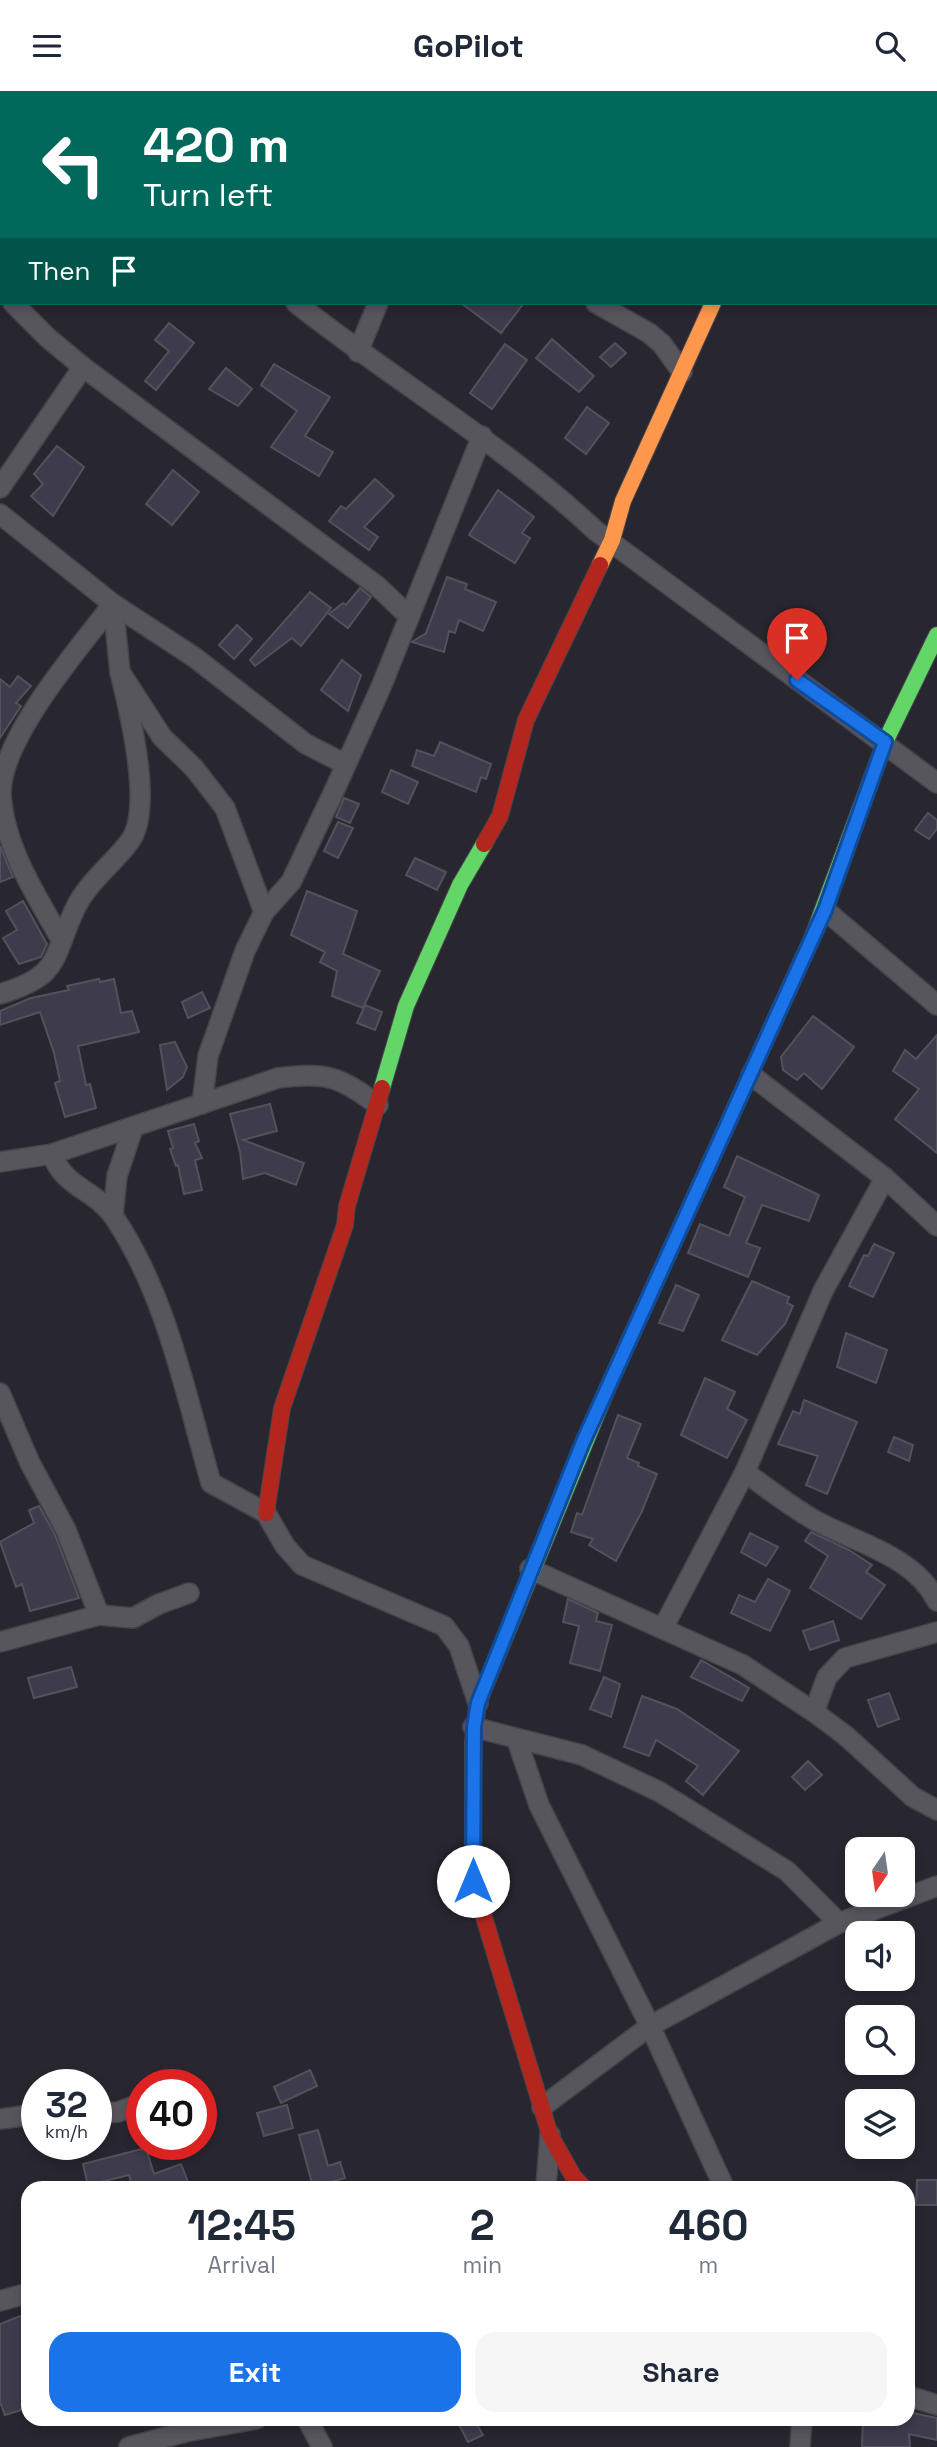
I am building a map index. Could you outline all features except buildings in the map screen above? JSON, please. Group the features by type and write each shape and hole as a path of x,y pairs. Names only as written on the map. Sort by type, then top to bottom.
{"street":[{"path":"15,305 48,338 83,367 376,585 409,615"},
{"path":"299,305 358,352 482,436 551,489 596,531 612,540 937,783"},
{"path":"358,352 377,305"},
{"path":"599,305 656,339 682,372"},
{"path":"266,1513 282,1408 345,1224 347,1206 406,1006 460,885 500,816 526,720 612,540 623,502 712,305"},
{"path":"0,488 83,367"},
{"path":"202,1104 208,1056 225,1004 264,912 291,882 345,764 482,436"},
{"path":"0,514 113,604 194,657 306,744 345,764"},
{"path":"0,994 41,977 54,965 77,903 132,839 139,823 136,745 120,672 113,604"},
{"path":"62,941 27,879 12,842 1,796 3,769 27,721 113,604"},
{"path":"578,2181 550,2135 473,1881 474,1727 478,1703 583,1442 825,910 885,742 937,635"},
{"path":"120,672 162,737 194,768 225,808 264,912"},
{"path":"825,910 937,1005"},
{"path":"0,1162 52,1154 278,1078 314,1073 336,1079 378,1105"},
{"path":"751,1075 885,1178 937,1226"},
{"path":"113,1215 117,1175 133,1128"},
{"path":"52,1154 58,1169 66,1178 113,1215 165,1316 211,1483 266,1513 285,1546 302,1565 444,1626 459,1646 478,1703"},
{"path":"663,1627 745,1472 823,1291 885,1178"},
{"path":"0,1393 30,1463 66,1530 99,1615"},
{"path":"745,1472 817,1522 892,1557 921,1581 937,1601"},
{"path":"530,1569 743,1665 814,1712 846,1736 913,1797 937,1810"},
{"path":"0,1642 99,1615 133,1618 159,1604 189,1593"},
{"path":"814,1712 827,1677 845,1658 937,1632"},
{"path":"474,1727 582,1755 660,1792 788,1871 839,1923"},
{"path":"517,1740 539,1805 650,2026 721,2181"},
{"path":"542,2107 650,2026 839,1923 937,1886"},
{"path":"0,2119 21,2116"},
{"path":"546,2181 550,2135"},
{"path":"0,2301 21,2295"},
{"path":"915,2398 937,2405"},
{"path":"129,2447 227,2426"},
{"path":"311,2426 322,2447"},
{"path":"800,2447 802,2426"}],"traffic: fast":[{"path":"813,936 885,742 937,635"},
{"path":"382,1088 406,1006 460,885 484,844"},
{"path":"473,1742 478,1703 608,1387"}],"traffic: slow":[{"path":"600,565 612,540 623,501 712,305"}],"traffic: jam":[{"path":"484,844 500,816 526,720 600,565"},
{"path":"608,1387 813,936"},
{"path":"266,1513 282,1408 345,1225 347,1206 382,1088"},
{"path":"473,1742 473,1881 550,2135 578,2181"}],"route":[{"path":"473,1881 474,1727 478,1703 583,1442 645,1310 674,1240 736,1112 825,910 885,742 797,680"}]}
